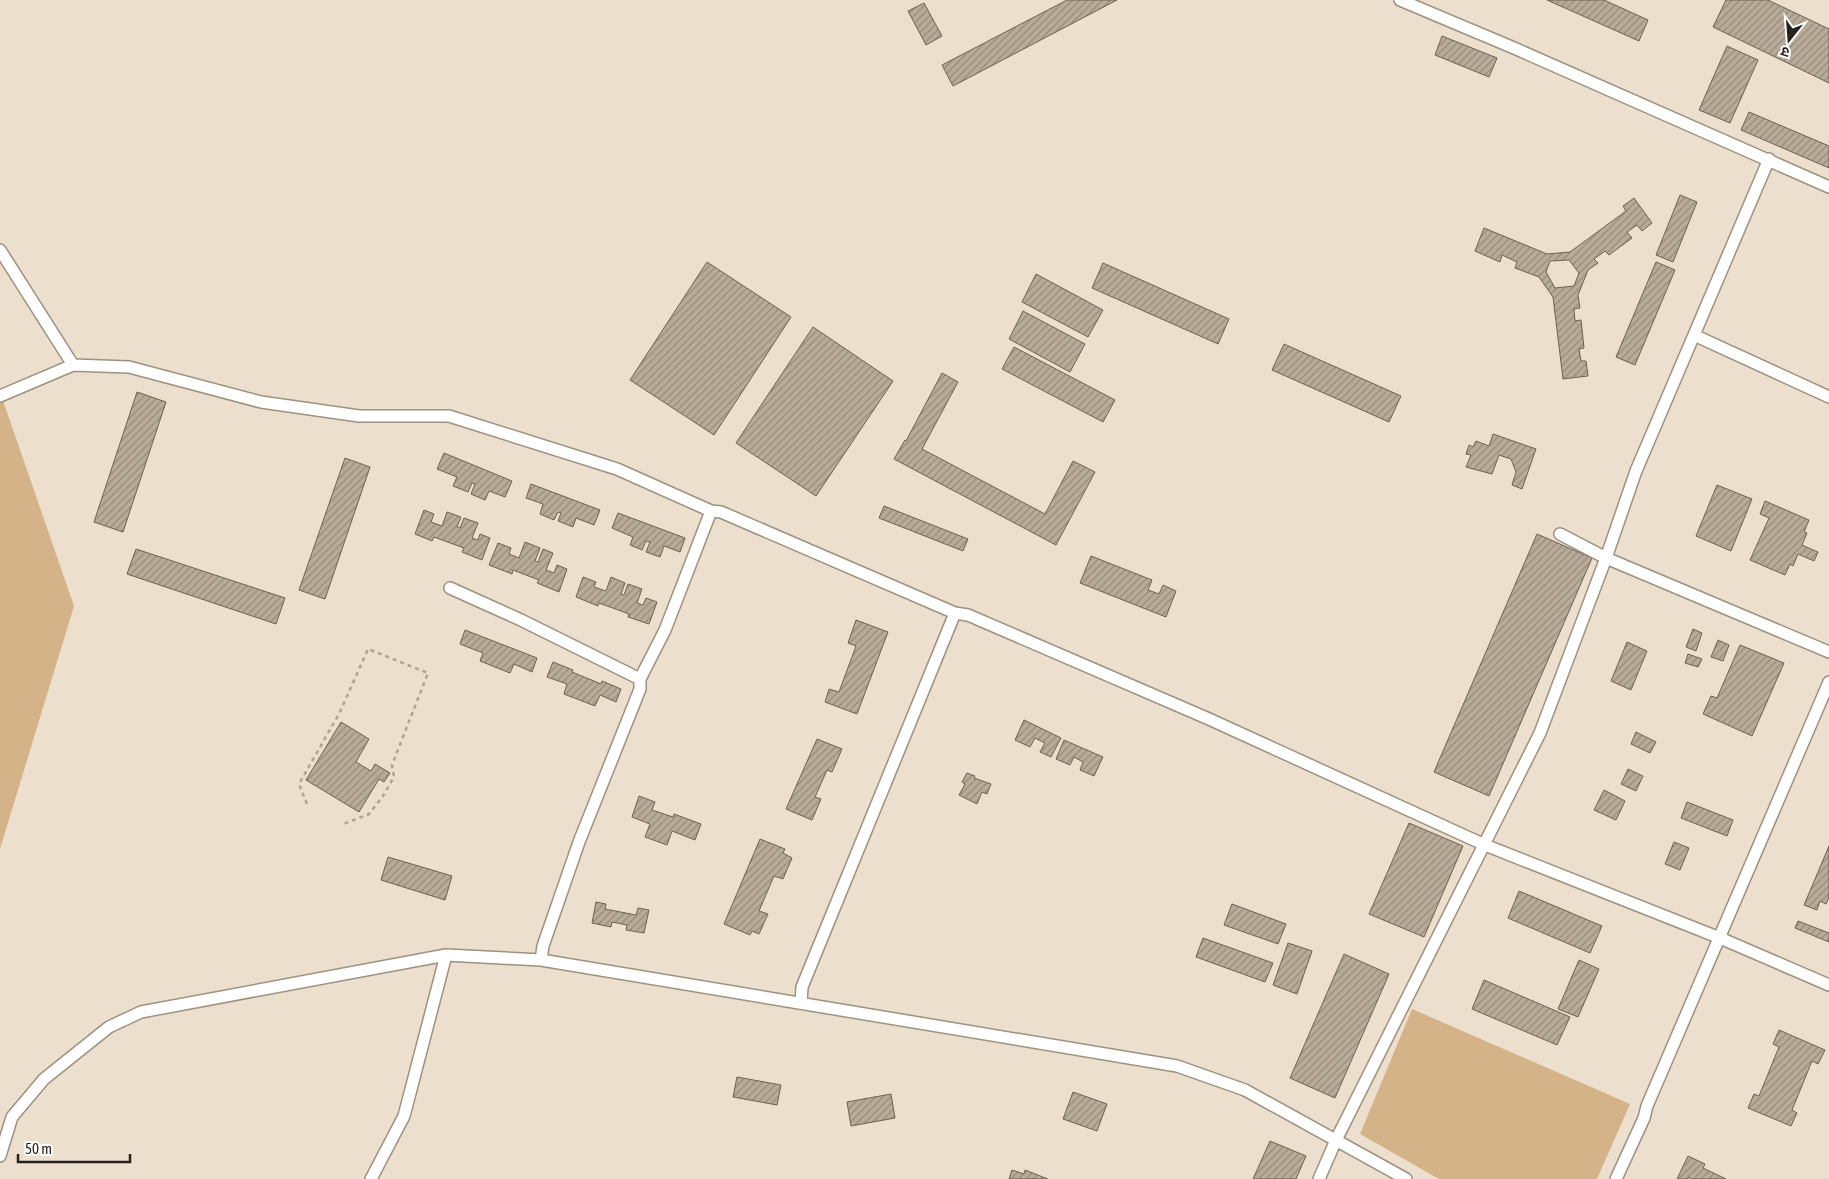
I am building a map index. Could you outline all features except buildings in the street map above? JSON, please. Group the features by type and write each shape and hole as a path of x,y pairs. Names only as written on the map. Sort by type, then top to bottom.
{"street":[{"path":"1400,0 1829,187"},
{"path":"1319,1179 1336,1140 1540,733 1606,558 1636,471 1696,336 1769,160"},
{"path":"0,250 73,366"},
{"path":"1696,336 1829,397"},
{"path":"0,396 73,366 130,367 271,404 359,416 449,416 617,469 711,511 721,512 955,613 968,615 1209,719 1485,845 1720,938 1829,985"},
{"path":"541,960 543,946 579,842 640,689 640,679 665,630 711,511"},
{"path":"1560,534 1606,558 1829,652"},
{"path":"450,588 521,620 640,679"},
{"path":"800,1003 802,987 955,613"},
{"path":"1616,1179 1644,1118 1647,1106 1829,682"},
{"path":"371,1179 404,1116 446,955"},
{"path":"0,1156 12,1117 44,1079 109,1027 141,1012 446,955 541,960 1178,1066 1245,1090 1406,1179"}],"path":[{"path":"307,804 300,784 340,712 368,649 428,673 392,765 394,777 383,796 369,814 341,825"}],"shaded area":[{"path":"0,392 74,606 0,849"},
{"path":"1412,1009 1630,1104 1597,1179 1439,1179 1360,1134"}]}
